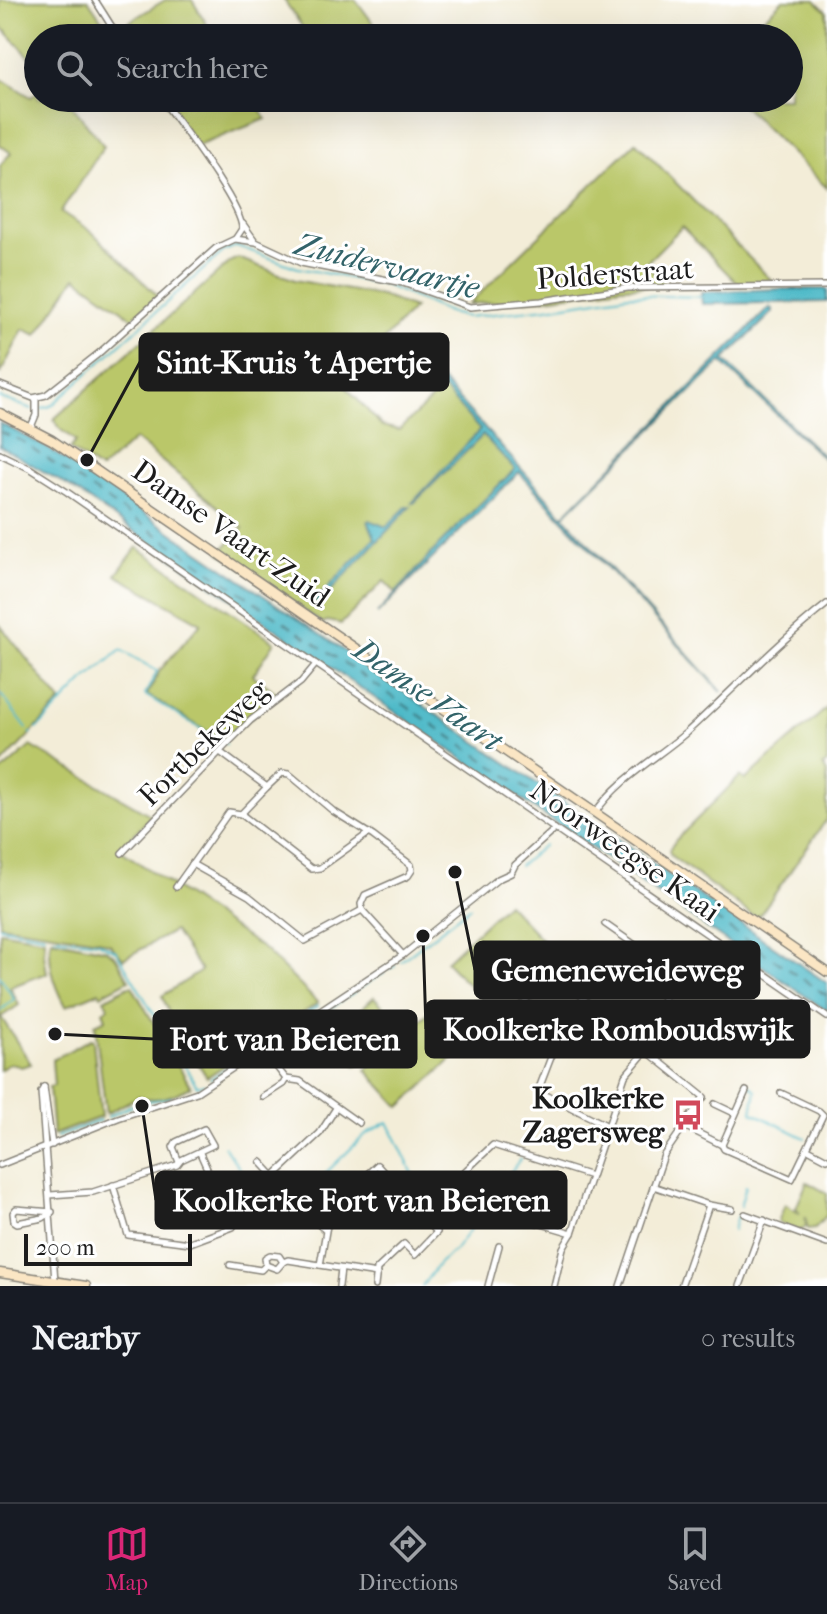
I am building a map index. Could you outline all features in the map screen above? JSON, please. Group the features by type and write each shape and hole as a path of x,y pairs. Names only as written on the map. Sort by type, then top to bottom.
{"street":[{"path":"95,0 110,24"},
{"path":"171,112 256,242"},
{"path":"36,401 67,380 209,254 235,239 243,224"},
{"name":"Polderstraat","path":"235,239 256,242 301,263 403,283 470,307 541,301 628,288 827,286"},
{"path":"0,385 36,401"},
{"path":"31,427 36,401"},
{"name":"Damse Vaart-Zuid","path":"0,413 31,427 827,972"},
{"name":"Noorweegse Kaai","path":"0,454 43,476 827,1017"},
{"path":"595,813 610,795 686,732 827,604"},
{"name":"Fortbekeweg","path":"122,853 251,720 301,682 316,664"},
{"path":"220,752 267,787"},
{"path":"241,814 282,773 289,774 333,811 369,833 411,865 408,876 365,895 361,904 362,910 403,955"},
{"path":"176,887 229,812 241,814 312,869 320,868 369,833"},
{"path":"0,1165 126,1114 192,1095 403,955 498,879 511,873 515,865 555,829"},
{"path":"192,864 249,896 305,941 362,910"},
{"path":"605,924 701,991"},
{"path":"552,967 592,1007 704,1097 666,1151 620,1286"},
{"path":"634,1041 679,976"},
{"path":"519,995 556,1028 558,1039 538,1091 608,1126"},
{"path":"263,1049 286,1079 300,1081 359,1123"},
{"path":"554,1286 563,1248 572,1233 625,1076 647,1051"},
{"path":"263,1097 286,1079"},
{"path":"49,1146 41,1092 44,1087 49,1146 55,1281"},
{"path":"722,1145 746,1091"},
{"path":"684,1126 789,1180 794,1177 823,1115 781,1093"},
{"path":"715,1104 734,1113"},
{"path":"275,1175 320,1133 336,1108"},
{"path":"50,1195 93,1192 179,1162 213,1145 204,1129 176,1142 173,1147 179,1162"},
{"path":"572,1233 460,1200 449,1186 493,1145 591,1176"},
{"path":"808,1149 827,1159"},
{"path":"113,1185 128,1235 190,1243 211,1236 234,1224 200,1153"},
{"path":"261,1162 287,1190"},
{"path":"375,1286 377,1269 404,1244 415,1255 437,1232 377,1165 360,1181 360,1189 372,1201 378,1201 395,1186"},
{"path":"653,1186 709,1205 732,1209"},
{"path":"681,1286 709,1205"},
{"path":"16,1209 52,1212 43,1218 14,1221 16,1209"},
{"path":"745,1214 827,1244"},
{"path":"740,1286 764,1220"},
{"path":"320,1265 326,1231"},
{"path":"488,1286 499,1246"},
{"path":"266,1265 265,1258 270,1255 279,1256 283,1262"},
{"path":"266,1265 277,1269 288,1260 377,1274"},
{"path":"230,1265 261,1270 266,1265"},
{"path":"339,1286 341,1269"},
{"path":"0,1273 86,1286"}],"green space":[{"path":"0,0 88,0 105,24 24,24 24,51 0,25"},
{"path":"165,0 192,0 207,24 126,24"},
{"path":"284,0 356,0 374,24 300,24"},
{"path":"783,0 815,0 827,12 827,188 749,112 803,112 803,24 758,24"},
{"path":"0,78 24,93 24,112 77,112 104,146 61,212 91,231 158,296 134,319 76,277 37,335 23,329 0,375 0,165 11,153 0,145"},
{"path":"173,112 262,112 266,119 197,146"},
{"path":"636,142 774,283 738,284 682,227 645,264 666,285 469,304"},
{"path":"238,258 295,280 381,296 414,308 381,343 332,335 316,349 382,426 399,430 445,387 517,470 397,594 384,581 341,624 322,623 220,552 243,528 135,439 100,470 70,449 76,441 61,430 54,419"},
{"path":"137,547 275,642 253,675 278,694 223,741 147,695 160,670 201,623 116,575"},
{"path":"0,625 61,702 0,766"},
{"path":"827,708 827,763 823,766 827,773 827,819 757,919 671,856 669,850 740,776 745,780"},
{"path":"31,746 152,816 119,849 265,950 318,1003 207,1077 176,1030 162,996 201,971 174,931 123,959 110,944 98,940 0,925 0,773"},
{"path":"507,903 542,940 480,997 446,961"},
{"path":"0,931 45,939 47,973 10,987 19,1005 1,1017 31,1064 21,1067 10,1063 0,1070"},
{"path":"51,939 107,950 116,957 129,980 101,995 99,992 66,1006 53,974"},
{"path":"132,986 191,1087 159,1098 139,1096 106,1114 95,1024 106,1019 103,1011 109,1007 104,999"},
{"path":"374,997 400,1024 356,1065 330,1037"},
{"path":"428,1013 462,1050 400,1107 366,1070"},
{"path":"93,1040 101,1117 53,1135 49,1087 54,1086 52,1060"},
{"path":"807,1182 827,1193 827,1215 815,1228 808,1229 805,1217 806,1227 800,1231 778,1222 785,1204 800,1214 796,1208"}],"water":[{"path":"827,289 827,302 702,304 701,292"},
{"path":"769,308 773,312 724,360 827,462 721,362 564,515"},
{"path":"425,362 722,692 519,472 377,614 440,544 515,469 483,435 412,503 480,430 422,368 421,364"},
{"path":"0,423 81,470 827,983 827,1011 70,487 0,446"},
{"path":"406,507 410,507 320,602 313,603 375,538 368,521 386,527"}],"waterway":[{"name":"Zuidervaartje","path":"39,409 51,406 224,251 237,246 298,268 385,285 453,314 468,317 629,295 702,297"},
{"name":"Zuidervaartje","path":"0,398 32,409"},
{"path":"37,729 84,681 121,650 157,671 145,695 226,744"},
{"path":"0,693 27,729"},
{"path":"519,866 544,845"},
{"path":"401,961 470,907"},
{"path":"0,927 44,935"},
{"path":"54,937 98,942 116,951 197,1086 204,1084"},
{"path":"389,969 395,966"},
{"path":"371,981 384,973"},
{"path":"0,976 14,999 0,1011"},
{"path":"323,1013 368,983"},
{"path":"211,1079 318,1006"},
{"path":"748,1084 756,1090 752,1112 805,1138"},
{"path":"108,1117 136,1103 171,1098"},
{"path":"57,1137 100,1121"},
{"path":"224,1146 276,1221 366,1134 388,1122 425,1199"},
{"path":"489,1203 520,1159"},
{"path":"740,1207 746,1186"},
{"path":"422,1286 440,1262 454,1251 483,1212"},
{"path":"733,1230 737,1216"}],"ferry route":[{"path":"0,432 20,440 827,996"}],"place":[{"name":"Sint-Kruis 't Apertje","path":"87,460"},
{"name":"Gemeneweideweg","path":"455,872"},
{"name":"Koolkerke Romboudswijk","path":"423,936"},
{"name":"Fort van Beieren","path":"55,1034"},
{"name":"Koolkerke Fort van Beieren","path":"142,1106"},
{"name":"Koolkerke Zagersweg","path":"688,1115"}],"water label":[{"name":"Damse Vaart","path":"428,695"}]}
